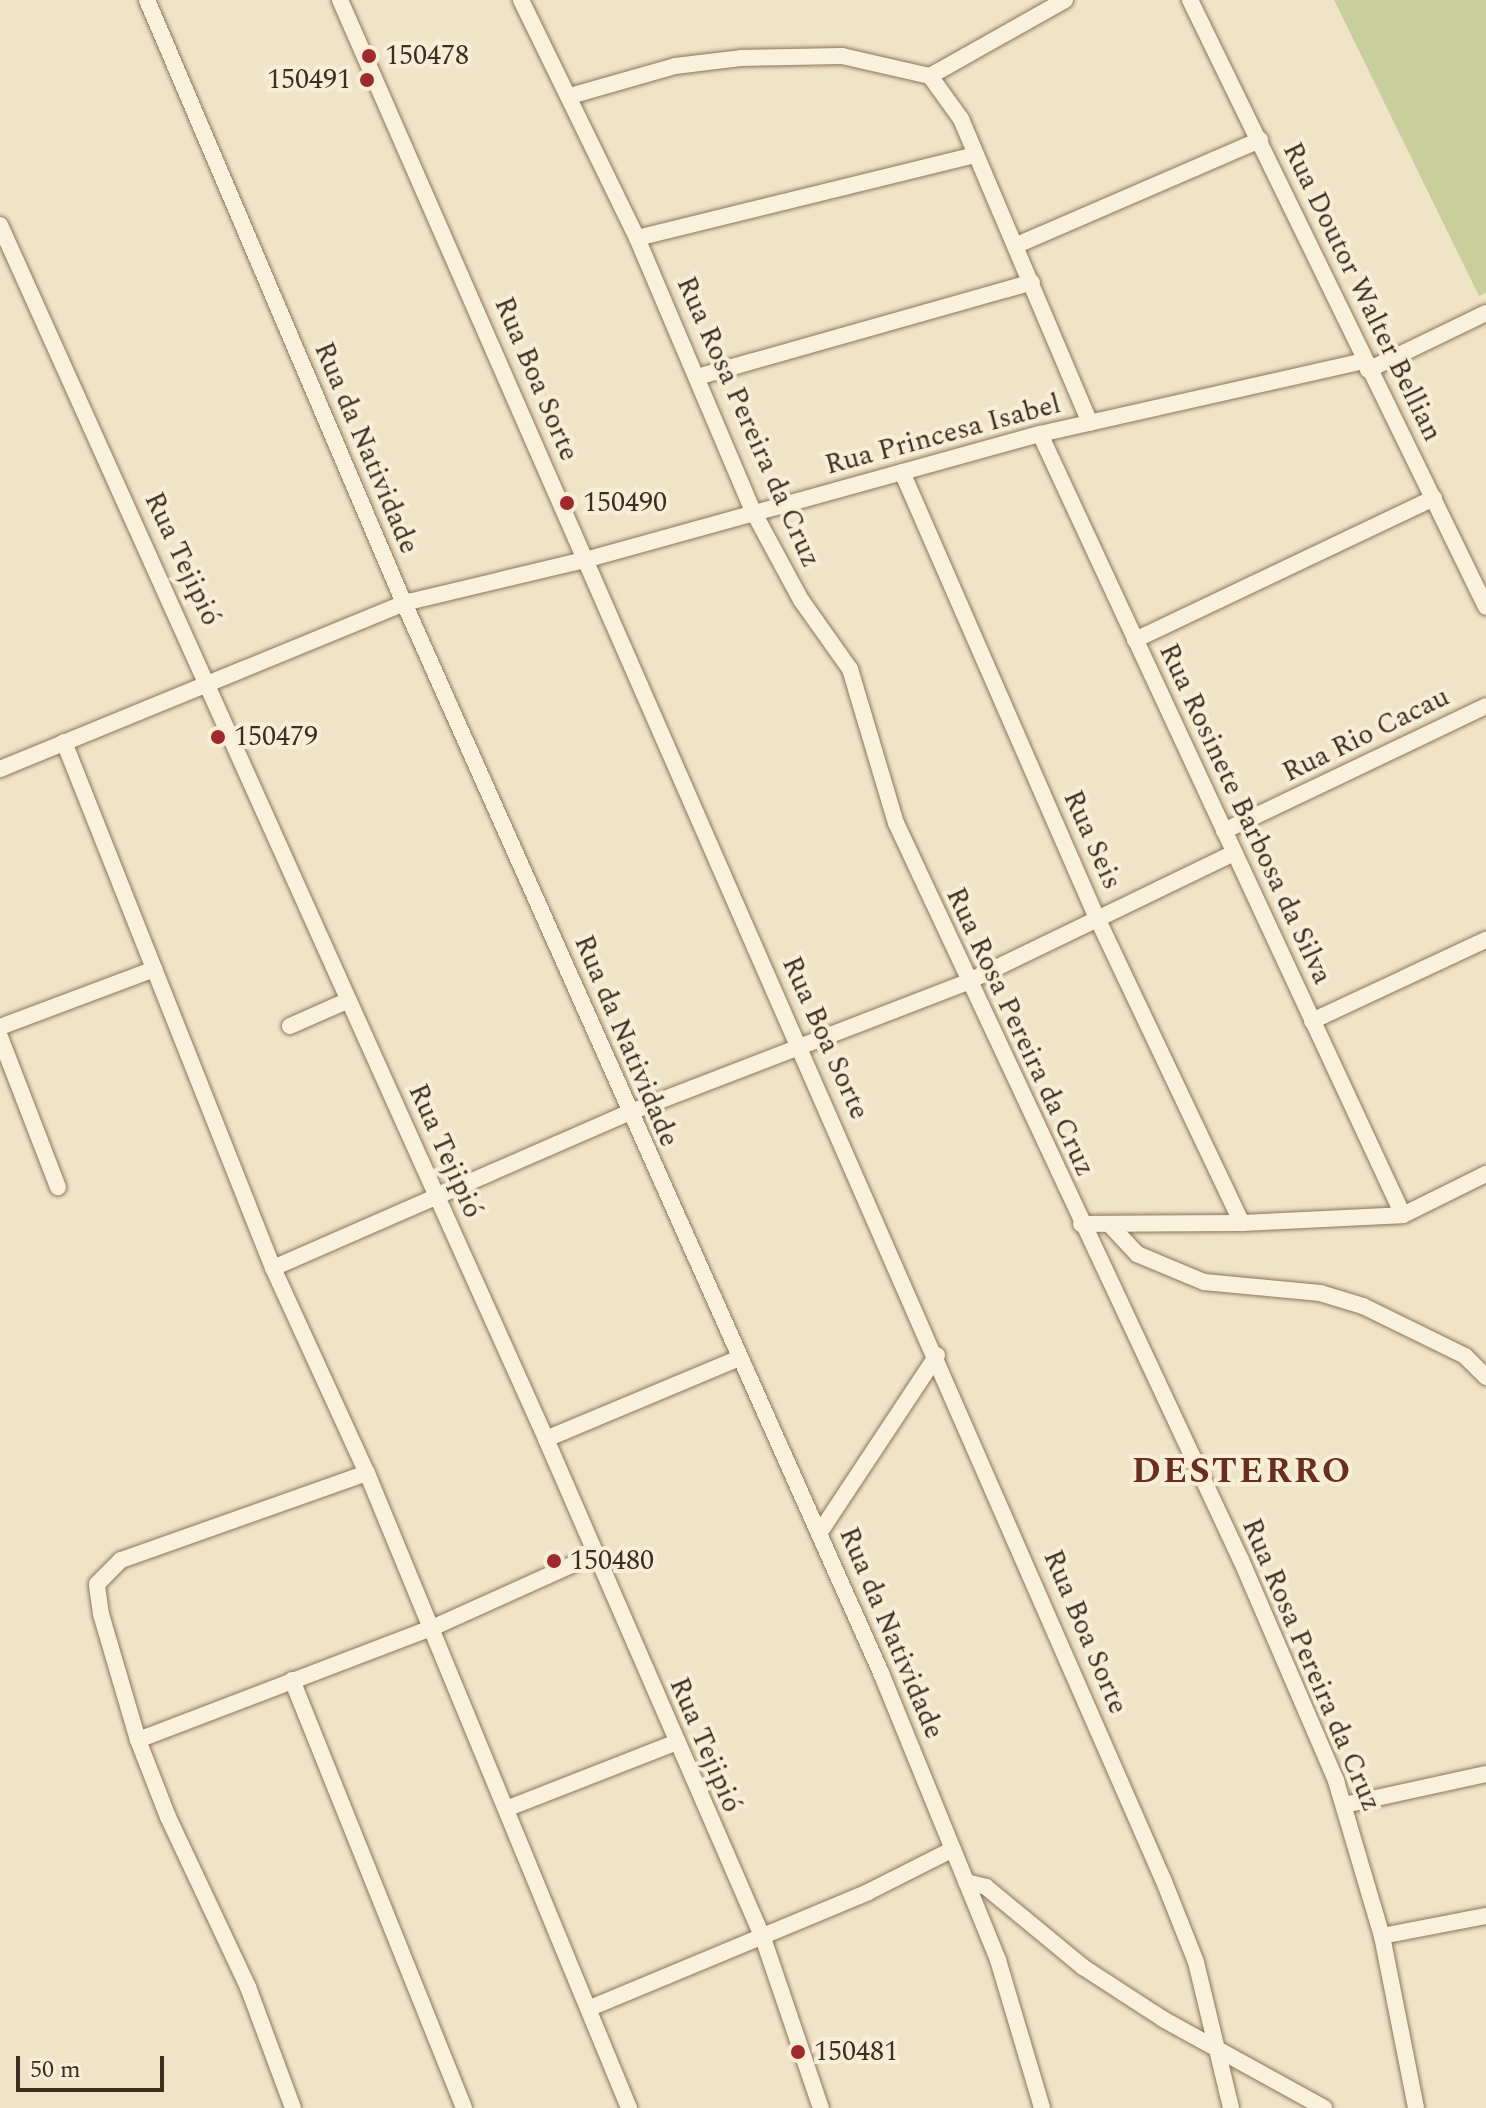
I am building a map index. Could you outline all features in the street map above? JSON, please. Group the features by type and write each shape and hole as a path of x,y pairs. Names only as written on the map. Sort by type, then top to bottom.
{"street":[{"name":"Rua da Natividade","path":"147,0 404,603 628,1113 820,1532 966,1882 1029,2053 1042,2108"},
{"name":"Rua Boa Sorte","path":"340,0 937,1355 1163,1879 1196,1962 1231,2108"},
{"name":"Rua Rosa Pereira da Cruz","path":"521,0 637,238 754,513 801,600 850,669 896,823 967,982 1241,1560 1344,1805 1382,1936 1416,2108"},
{"path":"930,76 1065,0"},
{"name":"Rua Doutor Walter Bellian","path":"1190,0 1260,140 1365,366 1434,498 1486,607"},
{"path":"570,96 675,66 741,58 842,56 930,76 961,119 1090,423"},
{"path":"1017,245 1260,140"},
{"path":"637,238 975,155"},
{"name":"Rua Tejipió","path":"0,225 209,681 546,1439 763,1938 821,2108"},
{"path":"697,377 1032,282"},
{"name":"Rua Princesa Isabel","path":"2,764 64,742 404,603 585,560 1040,434 1365,366 1486,313"},
{"name":"Rua Rosinete Barbosa da Silva","path":"1040,434 1403,1215"},
{"name":"Rua Seis","path":"902,472 1097,918 1242,1223"},
{"path":"1135,640 1434,498"},
{"name":"Rua Rio Cacau","path":"1224,831 1486,706"},
{"path":"64,742 273,1268 367,1473 629,2108"},
{"path":"273,1268 628,1113 967,982 1234,853"},
{"path":"1312,1021 1486,940"},
{"path":"0,1027 154,969"},
{"path":"290,1026 349,1000"},
{"path":"0,1037 58,1187"},
{"path":"1081,1224 1242,1223 1403,1215 1486,1174"},
{"path":"1111,1226 1137,1254 1204,1282 1320,1293 1363,1306 1465,1356 1486,1377"},
{"path":"820,1532 937,1355"},
{"path":"546,1439 740,1358"},
{"path":"293,2108 248,1987 168,1817 138,1740 101,1614 97,1584 121,1560 367,1473"},
{"path":"138,1740 432,1628 594,1555"},
{"path":"292,1680 464,2108"},
{"path":"506,1809 677,1742"},
{"path":"1344,1805 1486,1774"},
{"path":"590,2008 763,1938 953,1849"},
{"path":"966,1882 986,1887 1083,1967 1218,2049 1324,2108"},
{"path":"1382,1936 1486,1916"}],"green space":[{"path":"1334,0 1486,0 1486,293 1479,296"}],"place":[{"name":"150478","path":"369,56"},
{"name":"150491","path":"367,80"},
{"name":"150490","path":"567,503"},
{"name":"150479","path":"218,737"},
{"name":"150480","path":"554,1561"},
{"name":"150481","path":"798,2052"}],"district":[{"name":"DESTERRO","path":"1242,1472"}]}
